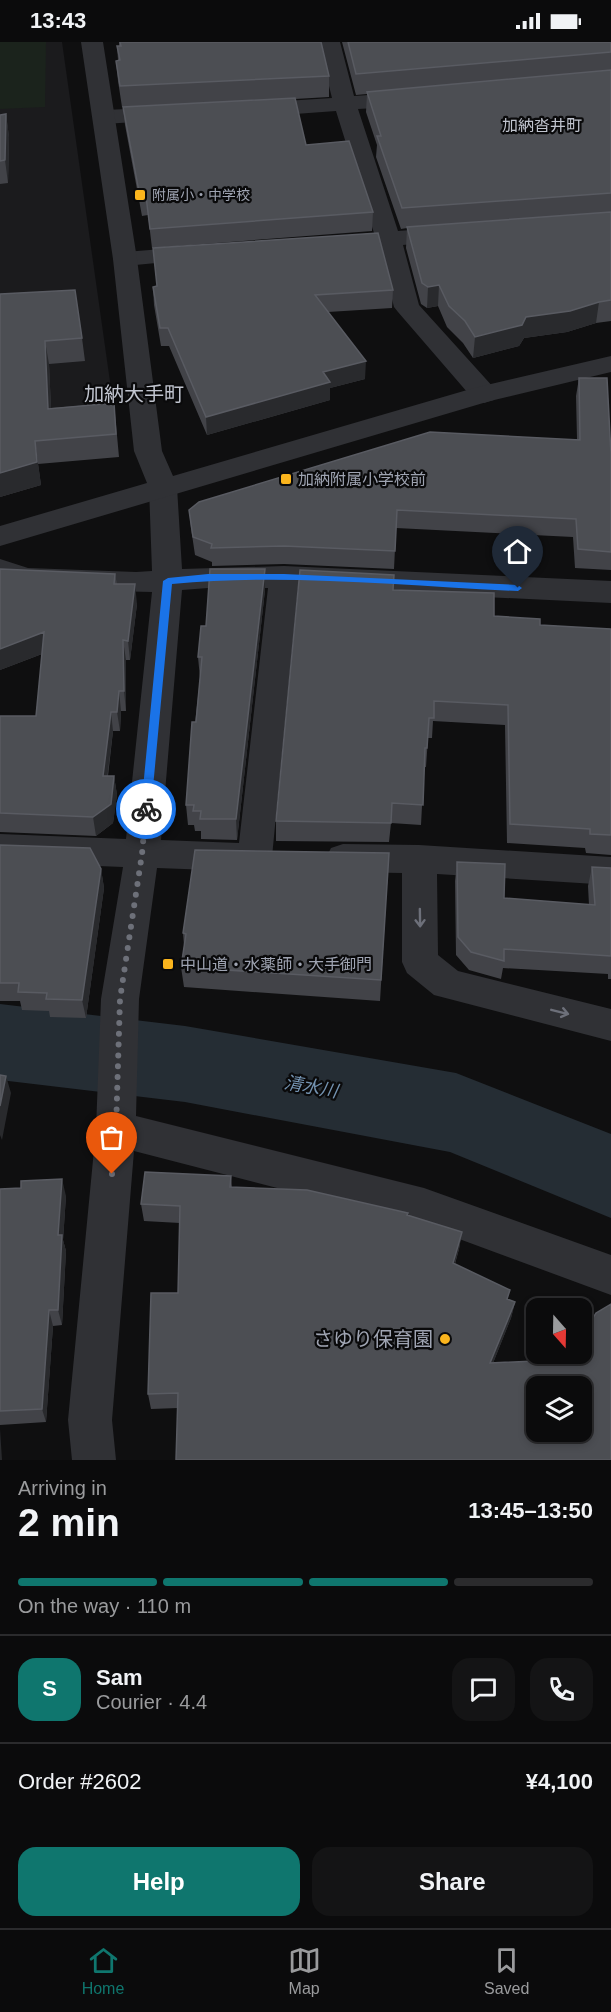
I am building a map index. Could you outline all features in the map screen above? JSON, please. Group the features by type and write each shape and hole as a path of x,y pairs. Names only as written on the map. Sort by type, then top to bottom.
{"street":[{"path":"92,42 126,259 148,451 163,488 168,581 142,854 120,1002 117,1110 90,1420 94,1460"},
{"path":"329,42 345,105 389,239 407,306 484,394"},
{"path":"232,112 438,97"},
{"path":"105,117 186,114"},
{"path":"309,245 471,233"},
{"path":"126,259 217,252"},
{"path":"0,536 484,394 611,364"},
{"path":"0,569 26,578 136,583 208,577 284,577 611,592"},
{"path":"255,857 284,577"},
{"path":"0,848 142,854 419,860 611,871"},
{"path":"419,860 420,962 447,984 611,1024"},
{"path":"117,1110 424,1207 611,1275"}],"shaded area":[{"path":"0,42 62,42 116,424 0,432"},
{"path":"0,42 46,42 45,107 0,109"}],"building":[{"path":"120,42 321,42 329,76 120,86 116,61 120,60 117,46 121,46"},
{"path":"348,42 611,42 611,52 356,74"},
{"path":"611,70 611,193 402,208 377,136 381,136 367,92"},
{"path":"295,98 306,145 349,141 373,212 150,229 146,196 140,197 123,107"},
{"path":"6,114 5,160 0,161 0,115"},
{"path":"611,212 611,300 570,311 526,317 522,325 475,337 465,321 449,306 439,285 428,287 422,283 407,227"},
{"path":"378,233 393,290 315,295 366,361 323,372 330,382 206,417 168,328 160,328 153,287 157,286 153,248"},
{"path":"75,290 82,338 45,341 48,409 114,403 116,434 35,441 37,462 0,473 0,294"},
{"path":"579,378 607,378 611,455 611,552 578,549 576,519 397,510 395,551 284,546 211,548 212,544 193,537 189,510 199,502 430,432 580,440"},
{"path":"0,569 115,574 114,584 135,584 128,641 123,640 124,691 119,691 117,712 111,712 103,776 114,776 111,804 93,817 0,813 0,716 36,716 44,632 0,649"},
{"path":"210,569 265,569 236,819 200,819 201,811 193,811 194,805 186,805 192,722 196,722 202,657 198,657 201,626 206,626"},
{"path":"300,570 394,575 393,590 494,593 494,616 540,619 540,625 611,629 611,835 590,834 590,829 510,824 508,705 434,701 434,718 429,718 427,748 425,748 423,805 392,803 391,823 276,821"},
{"path":"0,845 90,848 101,869 82,1000 46,999 47,993 18,992 19,983 0,983"},
{"path":"195,850 389,853 381,980 181,967 186,934 183,933"},
{"path":"457,862 505,864 504,898 595,905 592,867 611,868 611,956 504,949 504,961 471,952 458,937"},
{"path":"0,1075 6,1076 0,1106"},
{"path":"145,1172 231,1176 230,1187 307,1190 408,1213 407,1215 462,1232 453,1263 510,1290 507,1299 515,1302 490,1363 526,1361 526,1364 592,1364 592,1320 596,1313 611,1304 611,1460 176,1460 178,1393 148,1394 151,1293 178,1293 180,1206 141,1204"},
{"path":"62,1179 58,1235 62,1235 58,1310 49,1310 42,1409 0,1411 0,1189 21,1188 21,1181"}],"waterway":[{"name":"清水川","path":"0,1042 185,1064 456,1113 611,1176"}],"way so far":[{"path":"112,1174 116,1129 120,999 142,854 146,809"}],"place":[{"name":"附属小・中学校","path":"140,195"},
{"name":"加納附属小学校前","path":"286,479"},
{"name":"中山道・水薬師・大手御門","path":"168,964"},
{"name":"さゆり保育園","path":"445,1339"}],"district":[{"name":"加納沓井町","path":"542,125"},
{"name":"加納大手町","path":"134,394"}],"route":[{"path":"146,809 168,581 208,577 284,577 518,588"}]}
